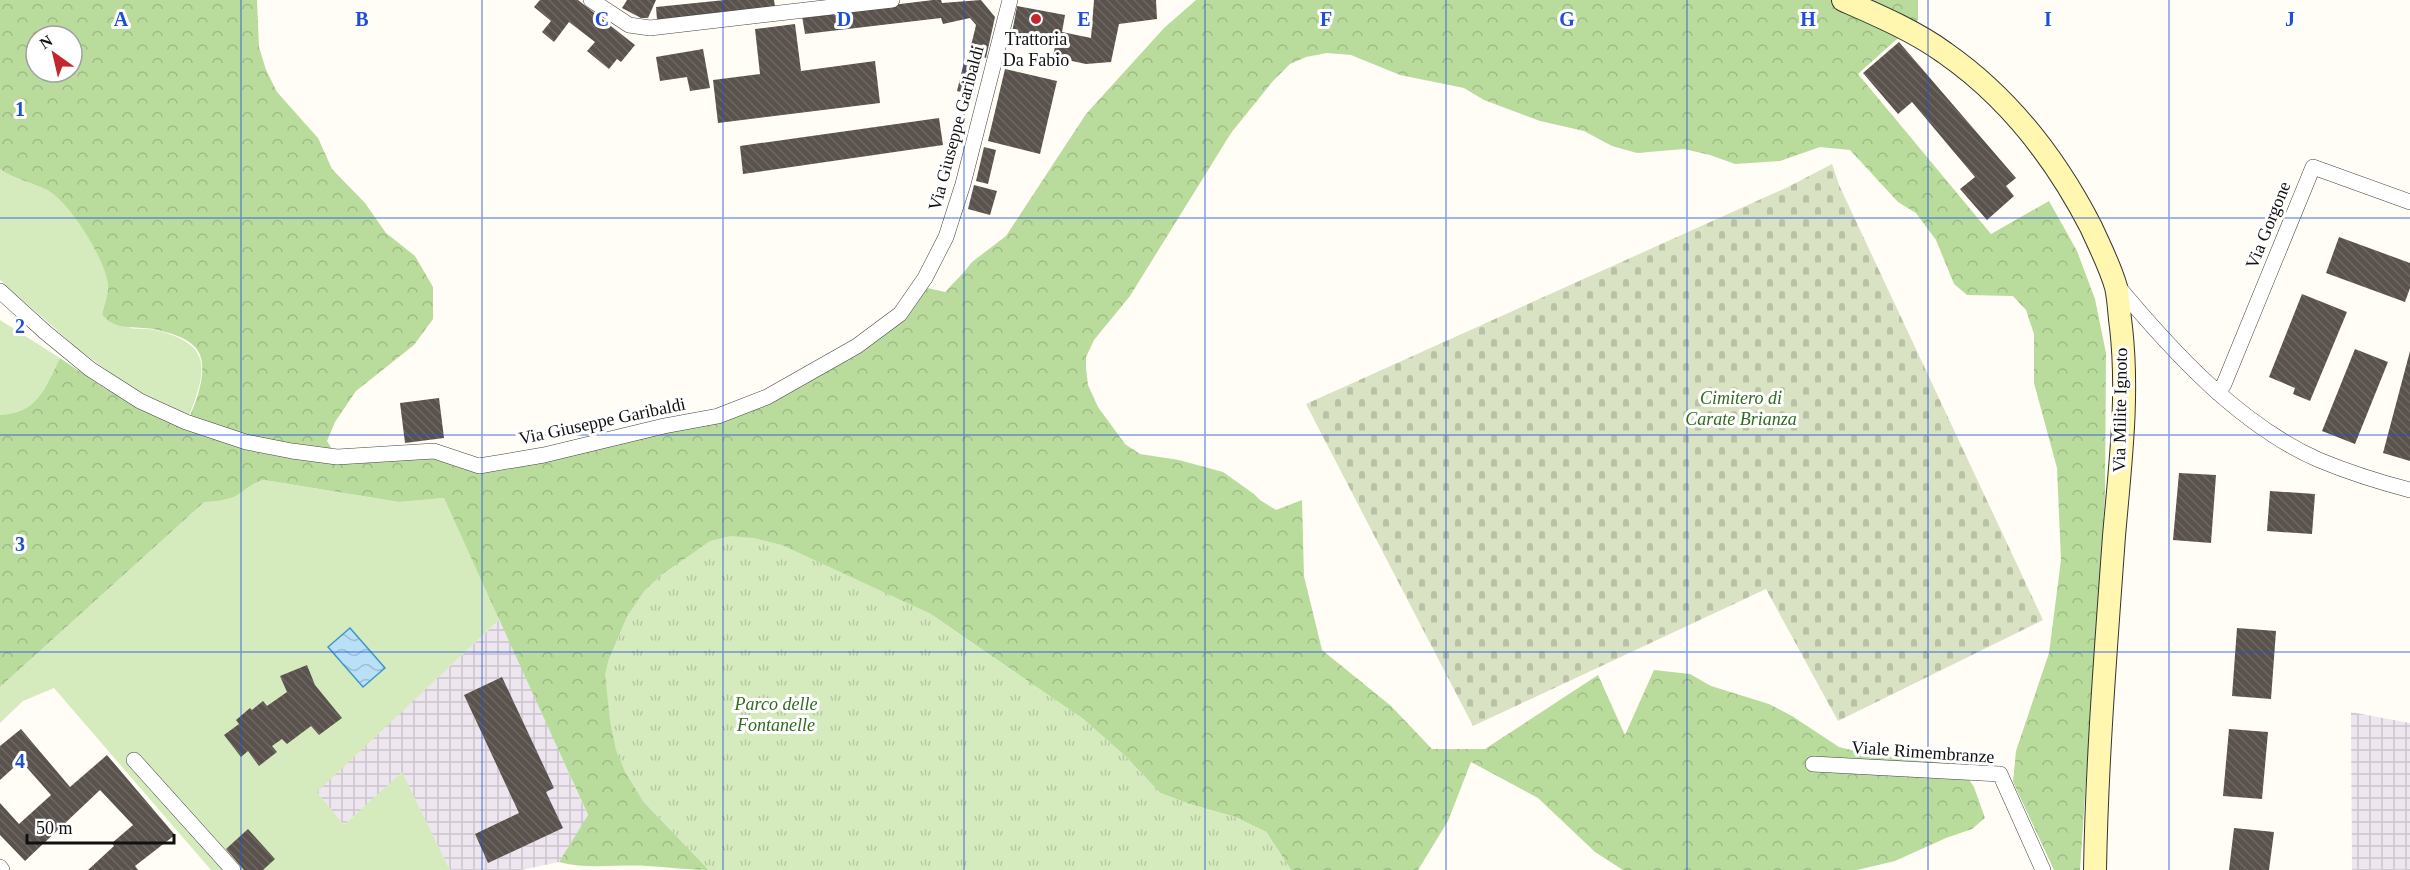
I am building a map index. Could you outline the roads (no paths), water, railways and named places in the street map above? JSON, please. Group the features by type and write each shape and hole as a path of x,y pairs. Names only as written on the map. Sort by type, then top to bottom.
{"street":[{"path":"591,0 629,25 650,28 892,0"},
{"name":"Via Giuseppe Garibaldi","path":"0,291 90,369 140,401 196,426 246,442 292,451 337,457 434,451 479,466 544,455 664,426 718,416 766,397 857,346 900,314 926,278 946,237 963,184 1010,0"},
{"name":"Via Milite Ignoto","path":"1843,0 1921,38 1945,53 1977,79 2027,128 2046,153 2083,213 2110,268 2122,340 2124,410 2107,625 2099,864"},
{"name":"Via Gorgone","path":"2218,393 2313,167 2410,202"},
{"path":"2114,282 2218,393 2272,434 2317,459 2378,482 2410,490"},
{"path":"134,760 233,870"},
{"name":"Viale Rimembranze","path":"1813,764 2000,774 2043,870"}],"water":[{"path":"350,628 385,668 363,687 328,647"}],"place":[{"name":"Trattoria Da Fabio","path":"1036,19"}],"park label":[{"name":"Cimitero di Carate Brianza","path":"1741,408"},
{"name":"Parco delle Fontanelle","path":"776,714"}]}
